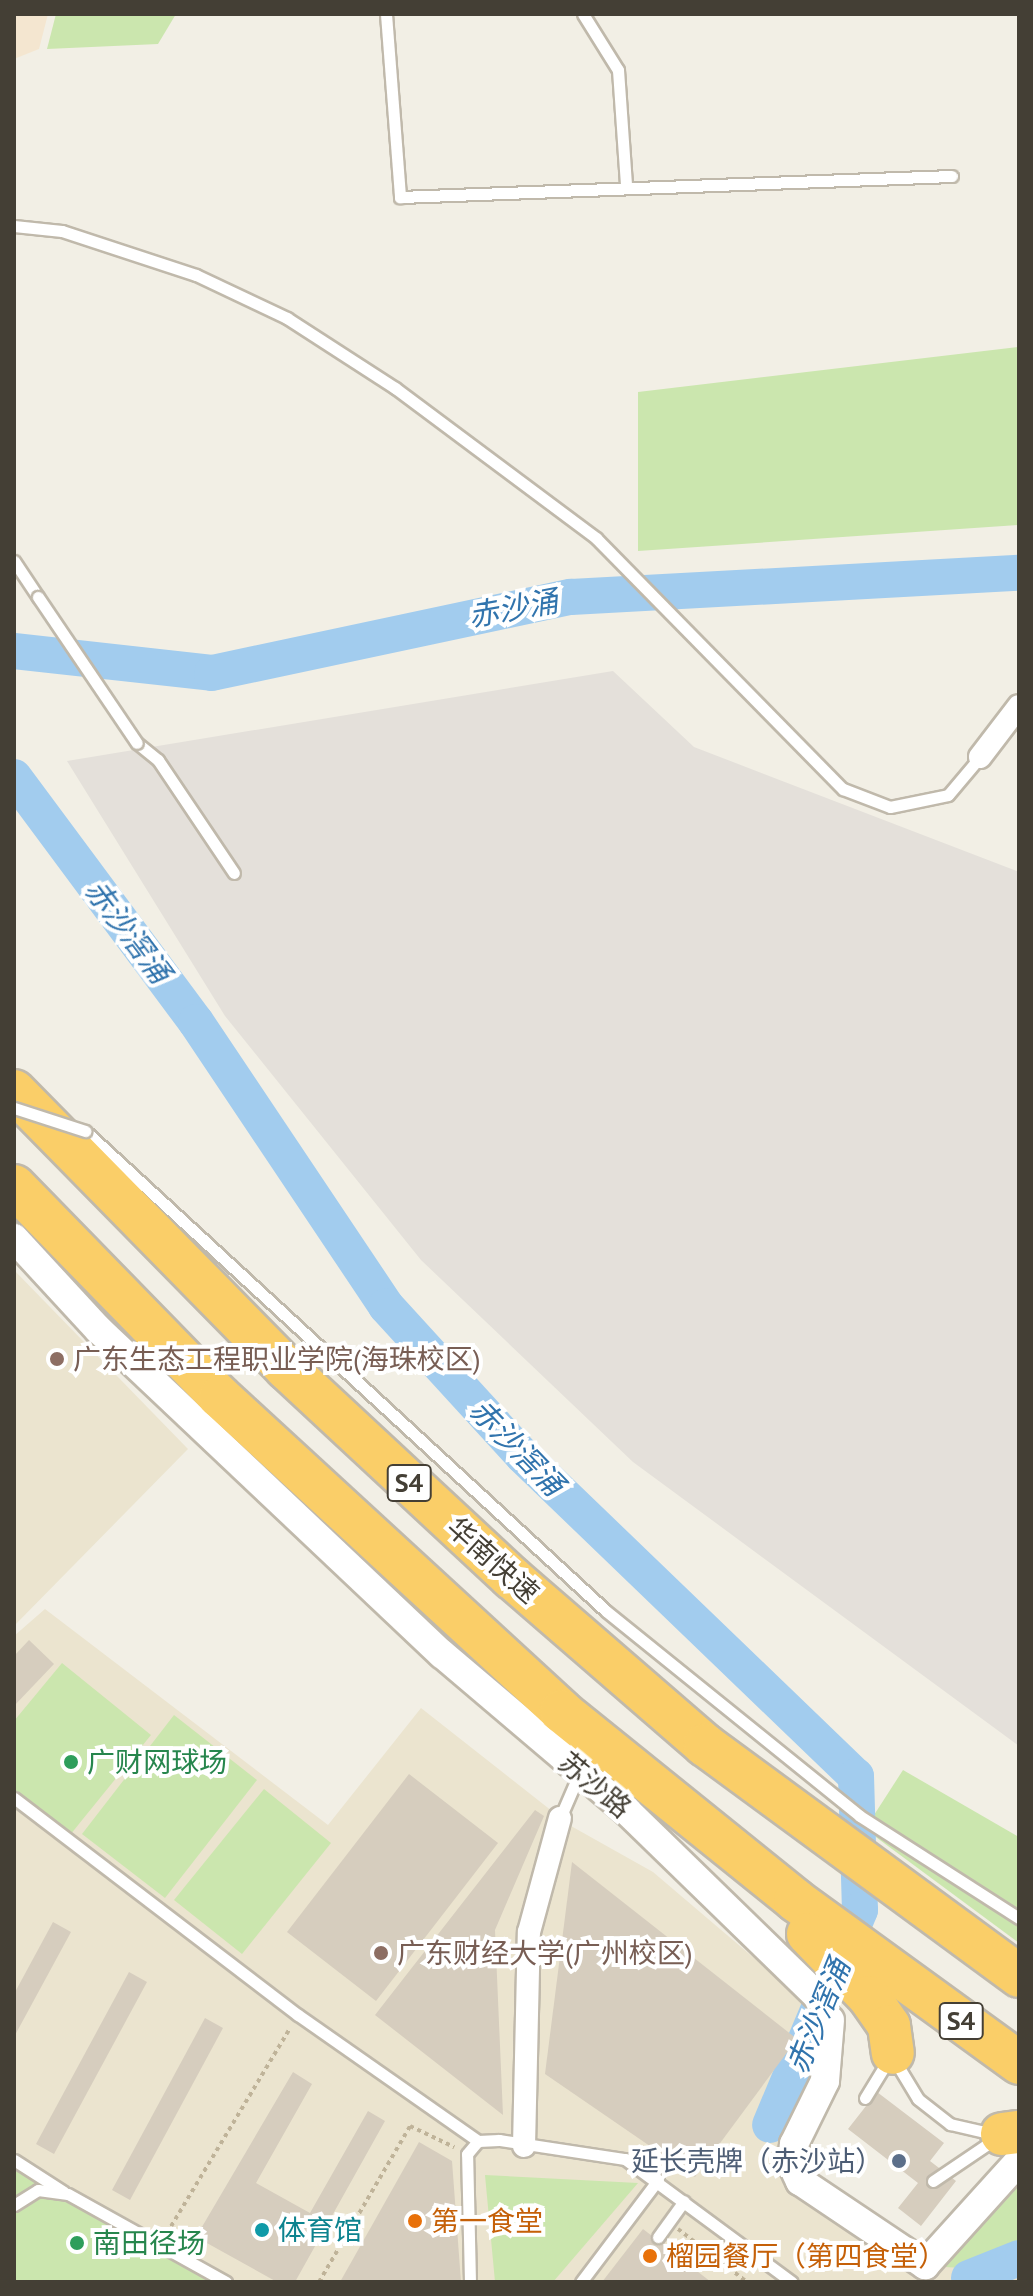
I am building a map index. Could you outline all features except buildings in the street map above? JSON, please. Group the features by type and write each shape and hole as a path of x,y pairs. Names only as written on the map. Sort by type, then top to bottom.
{"highway":[{"path":"14,1059 130,1211"},
{"name":"华南快速","path":"14,1091 287,1369 512,1578 846,1830 947,1925 1019,1976"},
{"name":"S4","path":"14,1186 220,1397 631,1770 792,1908 903,1979 1019,2063"},
{"path":"792,1908 891,2040"}],"street":[{"path":"980,757 1019,706"},
{"name":"苏沙路","path":"14,1238 99,1330 579,1774 638,1822 824,2008 825,2081 794,2144 792,2164 800,2181 925,2265 1013,2142"},
{"path":"524,2146 529,1932 560,1818"}],"lane":[{"path":"386,14 400,197 626,185 952,176"},
{"path":"583,14 618,70 626,185"},
{"path":"14,226 146,255 287,318 521,477 596,538 843,789 890,807 948,795 980,757"},
{"path":"14,561 137,743 158,760 234,873"},
{"path":"14,1107 85,1131 606,1611 799,1769 846,1830 1019,1918"},
{"path":"560,1818 579,1774"},
{"path":"14,1798 298,2015 478,2141 603,2151 658,2180 792,2282"},
{"path":"865,2098 891,2040"},
{"path":"891,2040 918,2099 950,2124 1013,2142"},
{"path":"470,2282 467,2154 478,2141"},
{"path":"933,2181 1013,2142"},
{"path":"14,2160 68,2194 226,2282"},
{"path":"581,2282 658,2180"},
{"path":"14,2205 38,2190 68,2194"},
{"path":"658,2237 684,2201"}],"path":[{"path":"160,2245 298,2015"},
{"path":"319,2282 410,2126 467,2154"},
{"path":"669,2222 747,2282"}],"shaded area":[{"path":"14,14 48,14 39,49 14,59"},
{"path":"613,671 694,747 1019,872 1019,1746 633,1462 421,1260 225,1016 67,761"},
{"name":"广东生态工程职业学院(海珠校区)","path":"14,1270 188,1449 14,1626"},
{"name":"广东财经大学(广州校区)","path":"45,1609 328,1825 421,1708 571,1826 653,1872 814,2009 821,2024 793,2186 919,2274 1019,2166 1019,2282 14,2282 14,1636"}],"green space":[{"path":"56,14 176,14 158,44 47,49"},
{"path":"1019,347 1019,525 638,551 638,392"},
{"name":"广财网球场","path":"62,1663 151,1735 70,1835 14,1789 14,1721"},
{"path":"174,1715 257,1780 165,1898 82,1834"},
{"path":"903,1770 1019,1837 1019,1943 865,1829"},
{"path":"264,1789 331,1843 242,1954 174,1900"},
{"name":"南田径场","path":"14,2170 209,2278 216,2282 14,2282"},
{"path":"1019,2172 1019,2241 962,2268 945,2267"},
{"path":"485,2175 638,2183 553,2282 495,2282"}],"waterway":[{"name":"赤沙涌","path":"14,651 212,673 571,597 1019,573"},
{"name":"赤沙滘涌","path":"14,777 196,1022 386,1306 523,1456 856,1776 860,1910 770,2125"},
{"name":"赤沙滘涌","path":"969,2278 1019,2258"}],"place":[{"name":"广东生态工程职业学院(海珠校区)","path":"57,1359"},
{"name":"广财网球场","path":"71,1762"},
{"name":"广东财经大学(广州校区)","path":"381,1953"},
{"name":"延长壳牌（赤沙站）","path":"899,2161"},
{"name":"第一食堂","path":"415,2221"},
{"name":"体育馆","path":"262,2230"},
{"name":"南田径场","path":"77,2243"},
{"name":"榴园餐厅（第四食堂）","path":"650,2256"}]}
